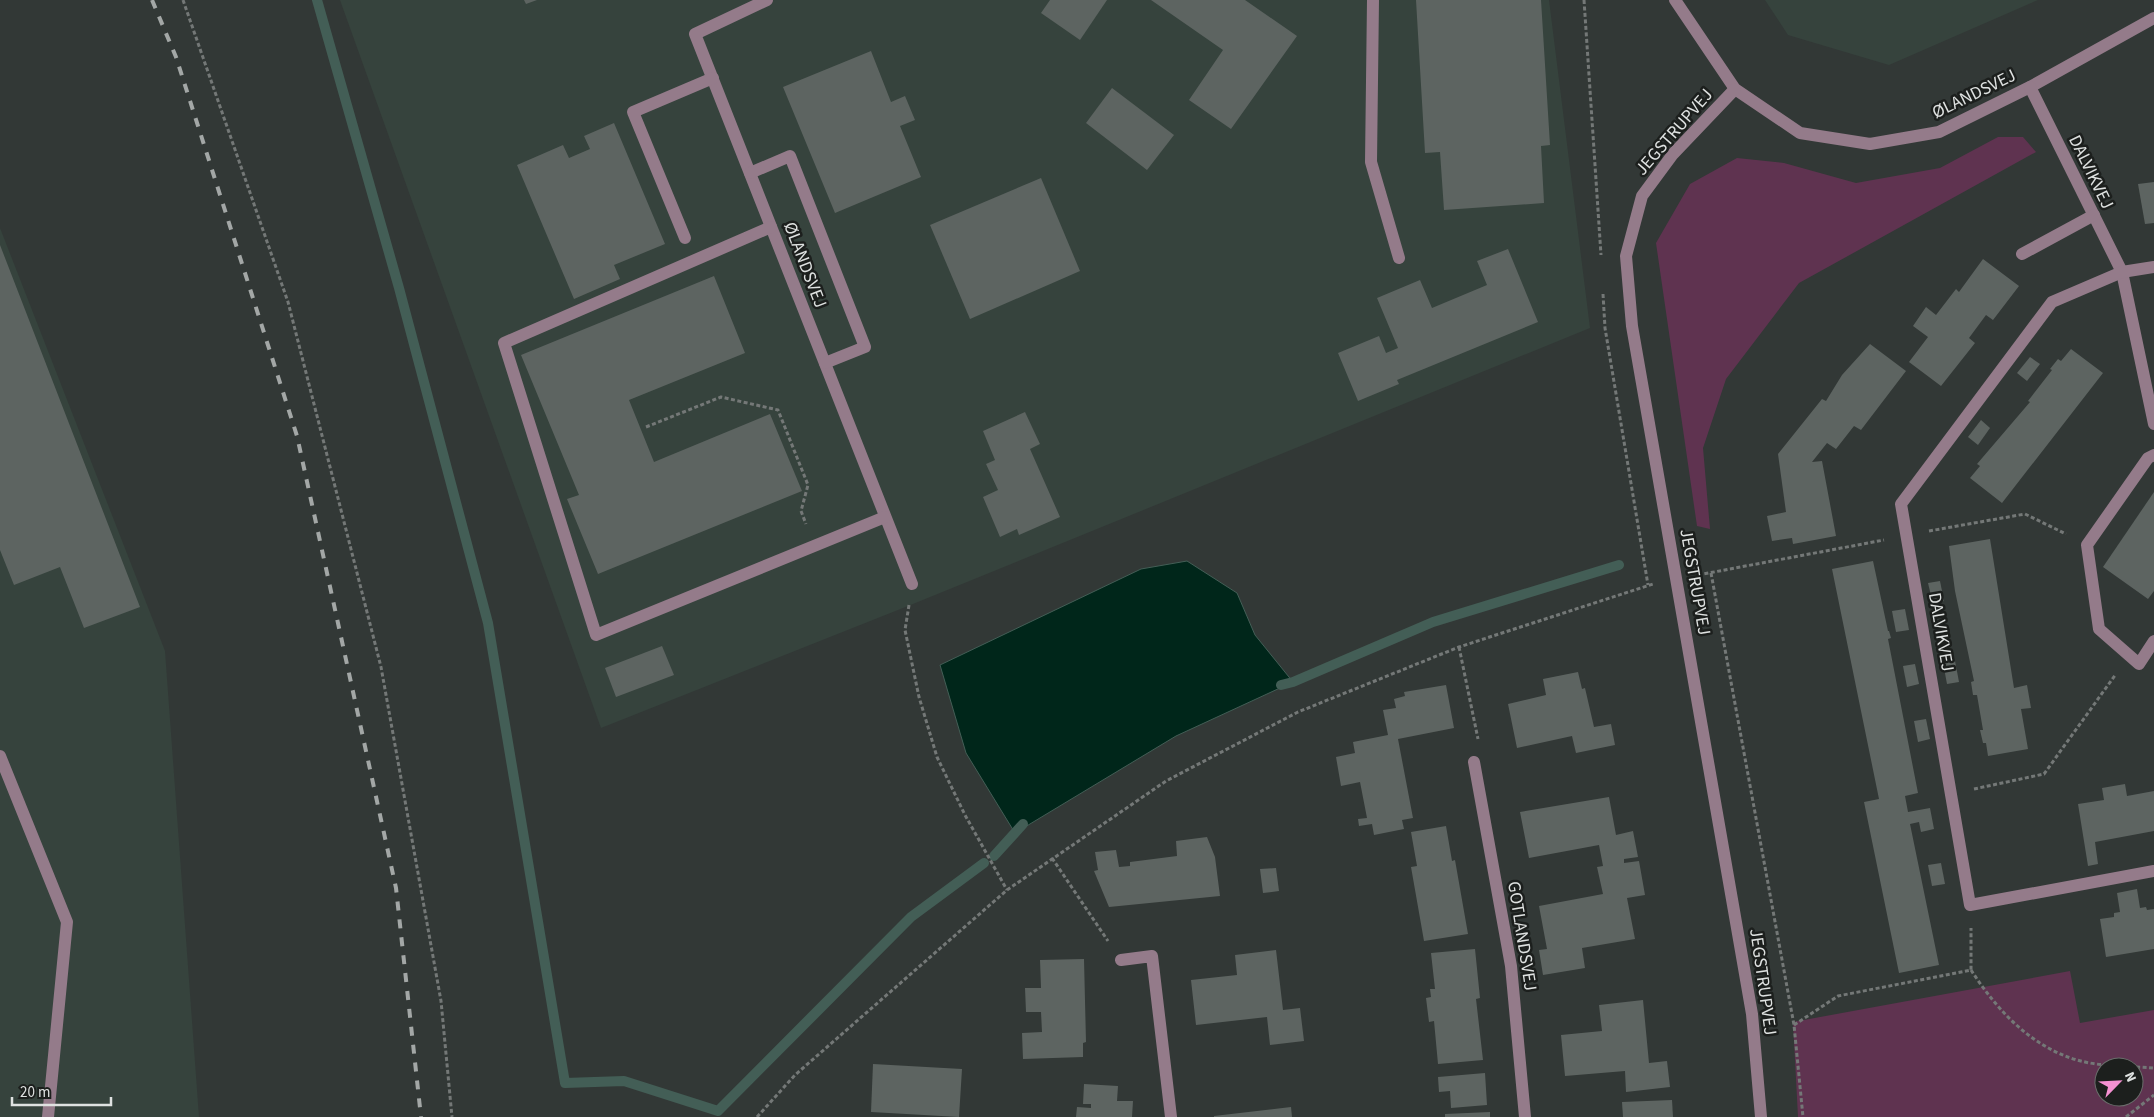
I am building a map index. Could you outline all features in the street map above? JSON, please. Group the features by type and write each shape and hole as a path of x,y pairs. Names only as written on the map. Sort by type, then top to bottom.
{"street":[{"name":"ØLANDSVEJ","path":"768,0 695,34 912,584"},
{"path":"1373,0 1371,162 1399,258"},
{"name":"ØLANDSVEJ","path":"1675,0 1736,89 1800,133 1870,144 1939,132 2030,87 2154,18"},
{"path":"685,238 633,112 713,78"},
{"name":"DALVIKVEJ","path":"2030,87 2122,272 2154,424"},
{"name":"JEGSTRUPVEJ","path":"1736,89 1673,154 1642,196 1626,256 1632,326 1752,1014 1761,1117"},
{"path":"750,173 790,156 865,346 825,363"},
{"path":"2022,254 2094,215"},
{"path":"772,227 504,342 596,635 885,517"},
{"name":"DALVIKVEJ","path":"1970,905 1901,504 2052,302 2122,272 2154,267"},
{"path":"2154,455 2148,458 2087,545 2099,629 2139,664 2154,641"},
{"path":"0,756 67,922 48,1117"},
{"name":"GOTLANDSVEJ","path":"1474,762 1510,966 1525,1117"},
{"path":"1970,905 2154,871"},
{"path":"1121,960 1152,956 1171,1117"}],"path":[{"path":"183,0 288,302 381,667 441,1001 452,1117"},
{"path":"646,428 722,396 778,410 808,485 801,511 814,546"},
{"path":"1711,573 1794,1025 1803,1117"},
{"path":"912,584 905,630 919,697 937,757 965,815 1008,890"},
{"path":"757,1117 795,1075 1008,890 1166,781 1298,712 1459,647 1648,585"},
{"path":"1459,647 1481,752 1474,762"},
{"path":"1952,794 2044,774 2129,656"},
{"path":"1052,858 1121,960"},
{"path":"1970,905 1971,970 1987,994 2011,1020 2042,1046 2078,1060 2115,1066 2154,1068"},
{"path":"1794,1025 1838,996 1971,970"},
{"path":"2126,1117 2154,1095"}],"shaded area":[{"path":"340,0 1549,0 1590,328 908,606 601,728"},
{"path":"1765,0 2038,0 1889,65 1788,35"},
{"path":"1998,137 2023,137 2036,152 1799,283 1726,379 1703,448 1710,529 1697,526 1656,243 1690,184 1737,158 1784,163 1856,183 1940,168"},
{"path":"0,228 165,651 199,1117 0,1117"},
{"path":"1187,561 1237,593 1255,635 1293,682 1176,736 1015,833 966,753 940,665 1141,569"},
{"path":"2070,971 2080,1023 2154,1010 2154,1117 1798,1117 1793,1022"}],"building":[{"path":"524,0 537,0 526,4"},
{"path":"1050,0 1107,0 1080,40 1041,13"},
{"path":"1151,0 1245,0 1297,36 1231,129 1189,100 1223,50"},
{"path":"1416,0 1541,0 1550,145 1541,146 1544,203 1444,210 1440,152 1425,153"},
{"path":"871,51 891,102 905,96 915,120 900,126 921,177 835,213 783,87"},
{"path":"1112,88 1174,135 1147,170 1086,123"},
{"path":"614,123 665,244 614,265 620,279 574,299 517,165 563,145 569,158 590,149 584,136"},
{"path":"1041,178 1080,271 970,319 930,225"},
{"path":"2154,182 2154,223 2145,224 2138,184"},
{"path":"0,245 140,607 84,628 60,567 14,585 0,550"},
{"path":"1508,249 1538,322 1397,380 1399,384 1358,401 1338,353 1379,336 1386,353 1398,348 1377,298 1420,280 1432,308 1487,285 1477,261"},
{"path":"1983,259 2019,286 1993,320 1986,315 1969,338 1975,343 1941,386 1909,362 1928,337 1913,326 1926,307 1936,315 1956,289 1959,292"},
{"path":"714,276 745,353 629,400 654,462 770,414 802,491 598,574 567,499 579,495 521,355"},
{"path":"1870,344 1906,371 1861,430 1854,426 1836,449 1827,443 1812,462 1822,461 1836,536 1793,544 1792,538 1772,541 1767,516 1786,512 1778,454 1822,399 1826,401 1842,375"},
{"path":"2071,349 2103,373 2002,503 1970,478 1980,466 1977,464 2030,402 2028,401 2052,370 2050,369 2058,359 2061,361"},
{"path":"2030,357 2040,364 2027,381 2017,373"},
{"path":"1025,412 1040,444 1030,449 1060,517 1019,535 1017,529 1000,537 983,497 998,490 986,464 995,460 983,431"},
{"path":"1981,420 1990,428 1978,445 1968,437"},
{"path":"2154,492 2154,591 2148,599 2103,567"},
{"path":"1990,539 2014,688 2027,685 2031,708 2021,709 2028,749 1988,756 1986,743 1983,743 1980,730 1983,730 1977,695 1973,695 1971,682 1974,681 1955,591 1949,546"},
{"path":"1873,561 1891,638 1888,639 1918,793 1905,796 1908,812 1930,808 1934,829 1921,832 1919,822 1910,824 1939,965 1899,973 1864,802 1879,799 1832,569"},
{"path":"1940,581 1944,601 1933,604 1928,583"},
{"path":"1905,609 1909,630 1896,632 1892,611"},
{"path":"662,646 674,675 616,697 605,668"},
{"path":"1955,661 1959,682 1947,684 1943,663"},
{"path":"1915,664 1919,684 1907,687 1903,666"},
{"path":"1578,672 1582,689 1585,688 1594,727 1611,724 1615,745 1576,753 1572,736 1517,748 1508,704 1546,695 1543,679"},
{"path":"1446,685 1454,728 1398,739 1413,818 1402,820 1404,829 1374,835 1372,824 1359,826 1358,819 1367,818 1360,782 1341,786 1336,757 1355,753 1353,742 1388,735 1383,710 1396,708 1394,699 1405,696 1404,692"},
{"path":"1926,719 1930,739 1918,742 1914,721"},
{"path":"2125,784 2127,796 2154,791 2154,831 2095,842 2098,864 2088,866 2078,804 2104,800 2102,788"},
{"path":"1609,797 1616,835 1633,831 1638,857 1624,859 1624,863 1639,861 1645,895 1627,898 1635,939 1582,948 1585,968 1543,975 1539,950 1547,949 1539,906 1603,894 1597,867 1603,866 1599,845 1529,858 1520,812"},
{"path":"1446,826 1452,861 1455,860 1468,934 1424,941 1411,867 1417,866 1411,832"},
{"path":"1207,837 1215,857 1220,896 1109,907 1094,871 1098,870 1095,852 1116,850 1119,867 1130,866 1130,862 1177,856 1176,841"},
{"path":"1941,863 1945,884 1932,886 1928,865"},
{"path":"1276,868 1279,891 1263,893 1260,869"},
{"path":"2137,889 2140,908 2154,909 2154,949 2106,957 2100,919 2114,917 2114,913 2120,912 2117,893"},
{"path":"1475,949 1480,998 1476,999 1483,1060 1438,1064 1434,1021 1429,1022 1426,998 1431,997 1430,989 1435,989 1431,953"},
{"path":"1276,950 1283,1010 1300,1008 1304,1041 1270,1045 1267,1017 1196,1025 1191,980 1237,975 1235,955"},
{"path":"1084,959 1086,1042 1083,1043 1083,1057 1023,1059 1022,1033 1042,1032 1041,1012 1026,1012 1025,988 1041,988 1040,960"},
{"path":"1643,1000 1649,1063 1667,1061 1670,1087 1626,1092 1625,1071 1565,1076 1561,1035 1602,1031 1599,1005"},
{"path":"873,1064 962,1069 959,1117 871,1112"},
{"path":"1485,1073 1487,1105 1451,1108 1450,1091 1439,1092 1438,1077"},
{"path":"1084,1084 1118,1086 1117,1101 1133,1101 1132,1117 1076,1117 1077,1107 1091,1108 1091,1104 1083,1104"},
{"path":"1672,1100 1673,1117 1623,1117 1622,1102"},
{"path":"1291,1107 1292,1117 1214,1117 1214,1116"},
{"path":"1490,1112 1490,1117 1445,1117 1445,1114"}],"waterway":[{"path":"317,0 399,288 488,623 565,1083 624,1081 718,1111 911,917 984,863"},
{"path":"1281,685 1293,682 1433,622 1619,565"},
{"path":"994,856 1023,824"}],"railway":[{"path":"152,0 176,57 297,436 396,888 421,1117"}]}
